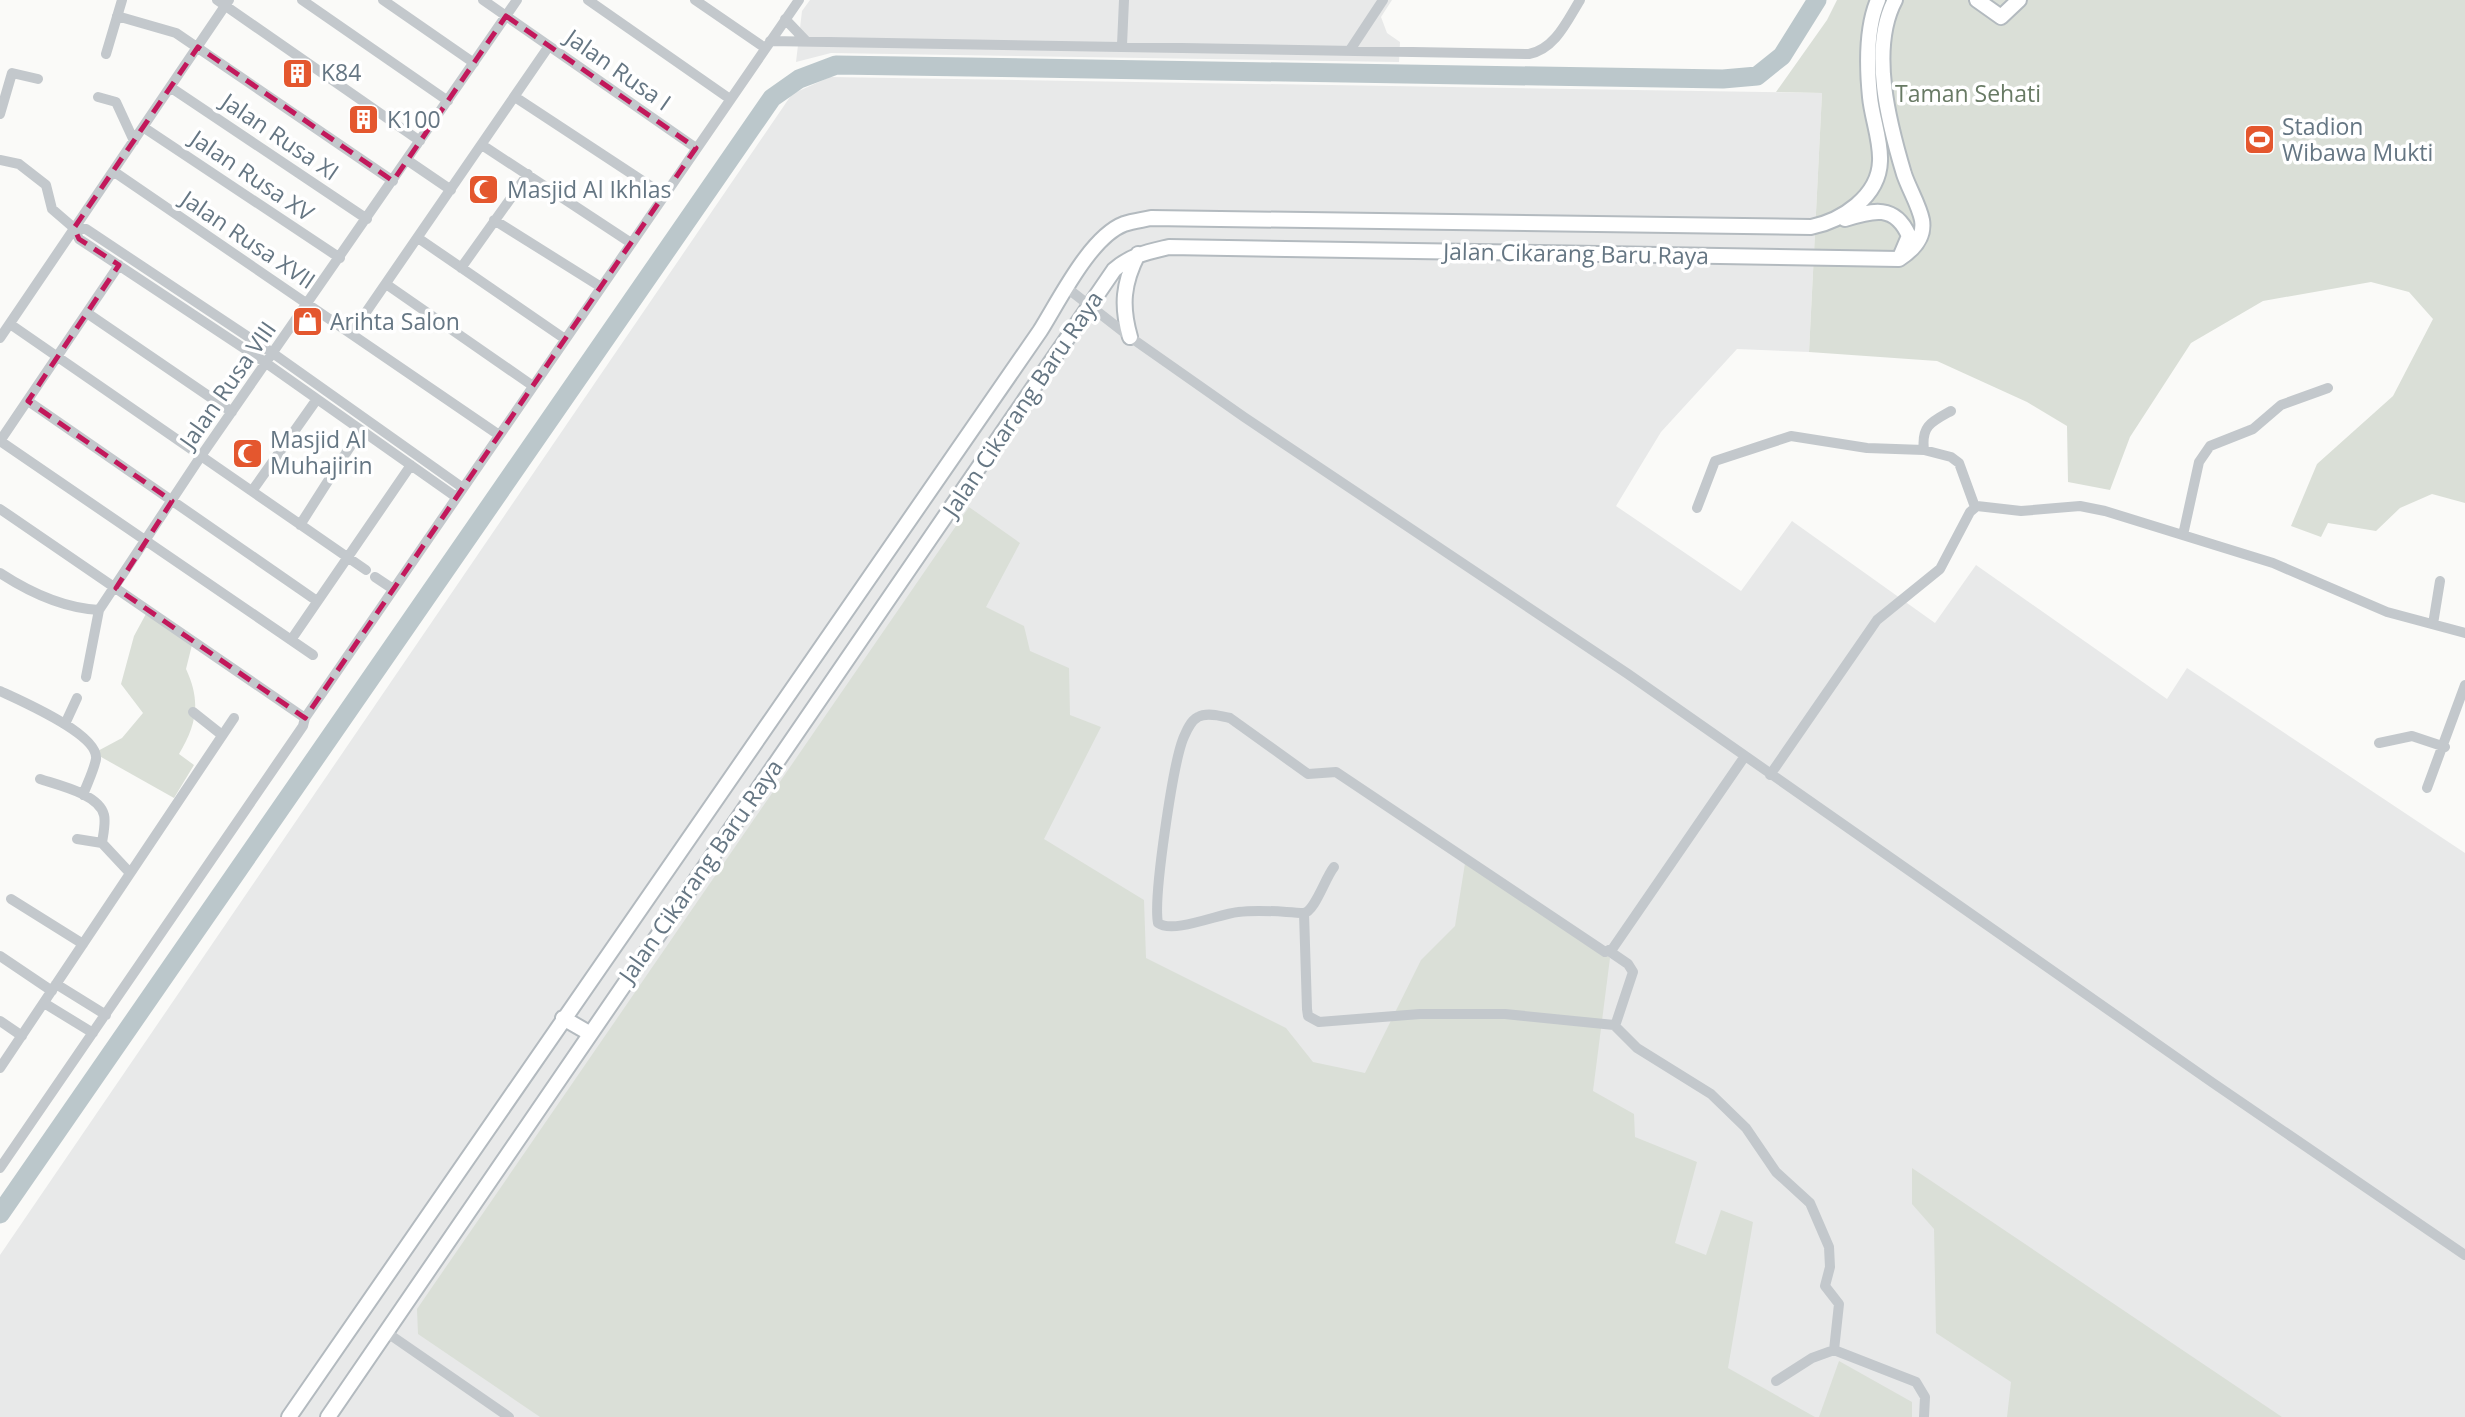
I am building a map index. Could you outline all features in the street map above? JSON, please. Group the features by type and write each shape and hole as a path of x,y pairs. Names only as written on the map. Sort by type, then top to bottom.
{"main road":[{"path":"1834,222 1865,195 1876,180 1880,162 1870,96 1869,55 1878,0"},
{"path":"1895,0 1887,15 1883,55 1887,97 1905,175 1923,221 1918,243 1899,259"},
{"path":"1977,0 2001,18 2019,0"},
{"name":"Jalan Cikarang Baru Raya","path":"289,1417 1103,239 1122,225 1151,218 1811,227 1873,210 1895,215 1903,223 1909,236 1899,259 1169,247 1138,254 1114,270 328,1417"},
{"path":"1130,338 1124,317 1123,295 1128,274 1138,254"},
{"path":"563,1018 589,1033"}],"street":[{"path":"106,54 121,0"},
{"path":"302,0 448,101"},
{"path":"383,0 474,63"},
{"name":"Jalan Rusa I","path":"483,0 696,148"},
{"name":"Jalan Rusa VIII","path":"99,610 201,456 517,0"},
{"path":"588,0 730,99"},
{"path":"695,0 768,45 806,41 1122,45 1481,55 1541,52 1550,45 1580,0"},
{"path":"0,1168 393,589 799,0"},
{"path":"1122,45 1124,0"},
{"path":"1350,50 1383,0"},
{"path":"0,338 198,47 224,2 420,141"},
{"path":"117,16 168,29 393,181"},
{"path":"785,19 806,41"},
{"path":"351,334 550,46"},
{"path":"0,114 12,73 38,79"},
{"name":"Jalan Rusa XI","path":"170,87 367,219"},
{"path":"99,97 116,102 134,141"},
{"path":"515,97 664,195"},
{"name":"Jalan Rusa XV","path":"143,127 340,258"},
{"path":"482,145 631,243"},
{"path":"0,160 19,164 46,185 52,209 74,228 79,239 266,363 456,497"},
{"path":"407,160 451,190"},
{"name":"Jalan Rusa XVII","path":"113,171 499,435"},
{"path":"461,268 528,174"},
{"path":"494,220 601,287"},
{"path":"74,228 86,229 274,354 463,488"},
{"path":"418,238 565,339"},
{"path":"119,265 1,443 313,655"},
{"path":"386,284 533,386"},
{"path":"1067,288 1130,338 1745,756 2465,1255"},
{"path":"87,313 232,412"},
{"path":"10,324 366,570"},
{"path":"2183,535 2199,462 2210,446 2253,429 2281,405 2329,388"},
{"path":"252,491 317,399"},
{"path":"28,401 317,601"},
{"path":"1924,450 1922,434 1925,429 1951,411"},
{"path":"300,525 361,430"},
{"path":"1697,508 1715,461 1791,436 1867,448 1924,450 1951,457 1959,463 1975,507 1941,569 1878,620 1770,775"},
{"path":"291,640 346,556 411,465"},
{"path":"1975,507 2021,511 2080,506 2273,563 2387,612 2465,633"},
{"path":"0,509 305,718"},
{"path":"0,573 51,600 79,609 99,610 86,677"},
{"path":"374,577 393,589"},
{"path":"2434,624 2440,581"},
{"path":"2427,788 2445,747 2465,685"},
{"path":"0,691 65,724 93,748 95,754 83,796"},
{"path":"65,724 77,698"},
{"path":"193,712 222,735"},
{"path":"1334,867 1319,890 1314,906 1304,914 1275,909 1209,917 1167,927 1158,923 1169,808 1182,742 1188,726 1198,717 1217,715 1230,718 1308,775 1336,772 1601,951 1609,951 1633,972 1615,1026"},
{"path":"0,1068 234,718"},
{"path":"2379,743 2412,736 2445,747"},
{"path":"1609,951 1745,756"},
{"path":"40,779 83,796 103,811 102,843"},
{"path":"77,839 102,843 130,873"},
{"path":"11,899 83,944"},
{"path":"1304,914 1307,1009 1313,1020 1364,1021 1420,1014 1505,1014 1585,1020 1615,1026 1637,1048 1711,1094 1746,1128 1776,1172 1810,1203 1829,1247 1830,1266 1825,1286 1839,1304 1835,1350"},
{"path":"0,956 106,1015"},
{"path":"44,1003 93,1033"},
{"path":"0,1021 22,1036"},
{"path":"386,1332 509,1417"},
{"path":"1776,1381 1812,1358 1835,1350 1916,1382 1925,1397 1924,1417"}],"highlighted area":[{"path":"506,16 696,148 305,718 116,588 172,501 28,401 119,265 79,239 74,228 198,47 393,181"}],"shaded area":[{"path":"810,0 1392,0 1381,17 1387,33 1400,42 1399,62 831,53 796,62 802,11"},
{"path":"830,77 1822,93 1809,352 1737,349 1661,432 1616,506 1741,591 1792,521 1935,623 1976,565 2167,699 2187,668 2465,853 2465,1417 0,1417 0,1255 792,94"}],"green space":[{"name":"Taman Sehati","path":"1837,0 2465,0 2465,503 2432,494 2400,508 2376,531 2328,523 2321,537 2291,526 2317,464 2393,396 2433,319 2409,292 2371,282 2263,301 2191,343 2130,437 2110,490 2068,482 2067,426 2027,402 1937,361 1809,352 1822,93 1776,92 1827,20"},
{"path":"969,507 1020,543 986,607 1024,626 1030,651 1069,668 1070,715 1101,727 1044,839 1144,900 1146,958 1286,1028 1313,1062 1365,1073 1421,960 1455,926 1466,857 1610,958 1593,1091 1634,1114 1635,1137 1697,1162 1675,1243 1706,1255 1721,1210 1753,1222 1728,1368 1815,1417 540,1417 418,1334 417,1309"},
{"path":"147,612 192,645 186,669 194,692 195,712 190,733 179,754 194,765 174,798 94,753 122,738 143,713 121,684 134,636"},
{"path":"1912,1168 2282,1417 2007,1417 2011,1382 1936,1333 1934,1229 1912,1204"},
{"path":"1839,1361 1912,1402 1912,1417 1819,1417"}],"waterway":[{"path":"0,1214 772,98 799,79 836,65 1723,79 1757,76 1782,56 1817,0"}],"place":[{"name":"K84","path":"298,73"},
{"name":"K100","path":"364,120"},
{"name":"Stadion Wibawa Mukti","path":"2259,140"},
{"name":"Masjid Al Ikhlas","path":"484,190"},
{"name":"Arihta Salon","path":"307,322"},
{"name":"Masjid Al Muhajirin","path":"247,453"}]}
